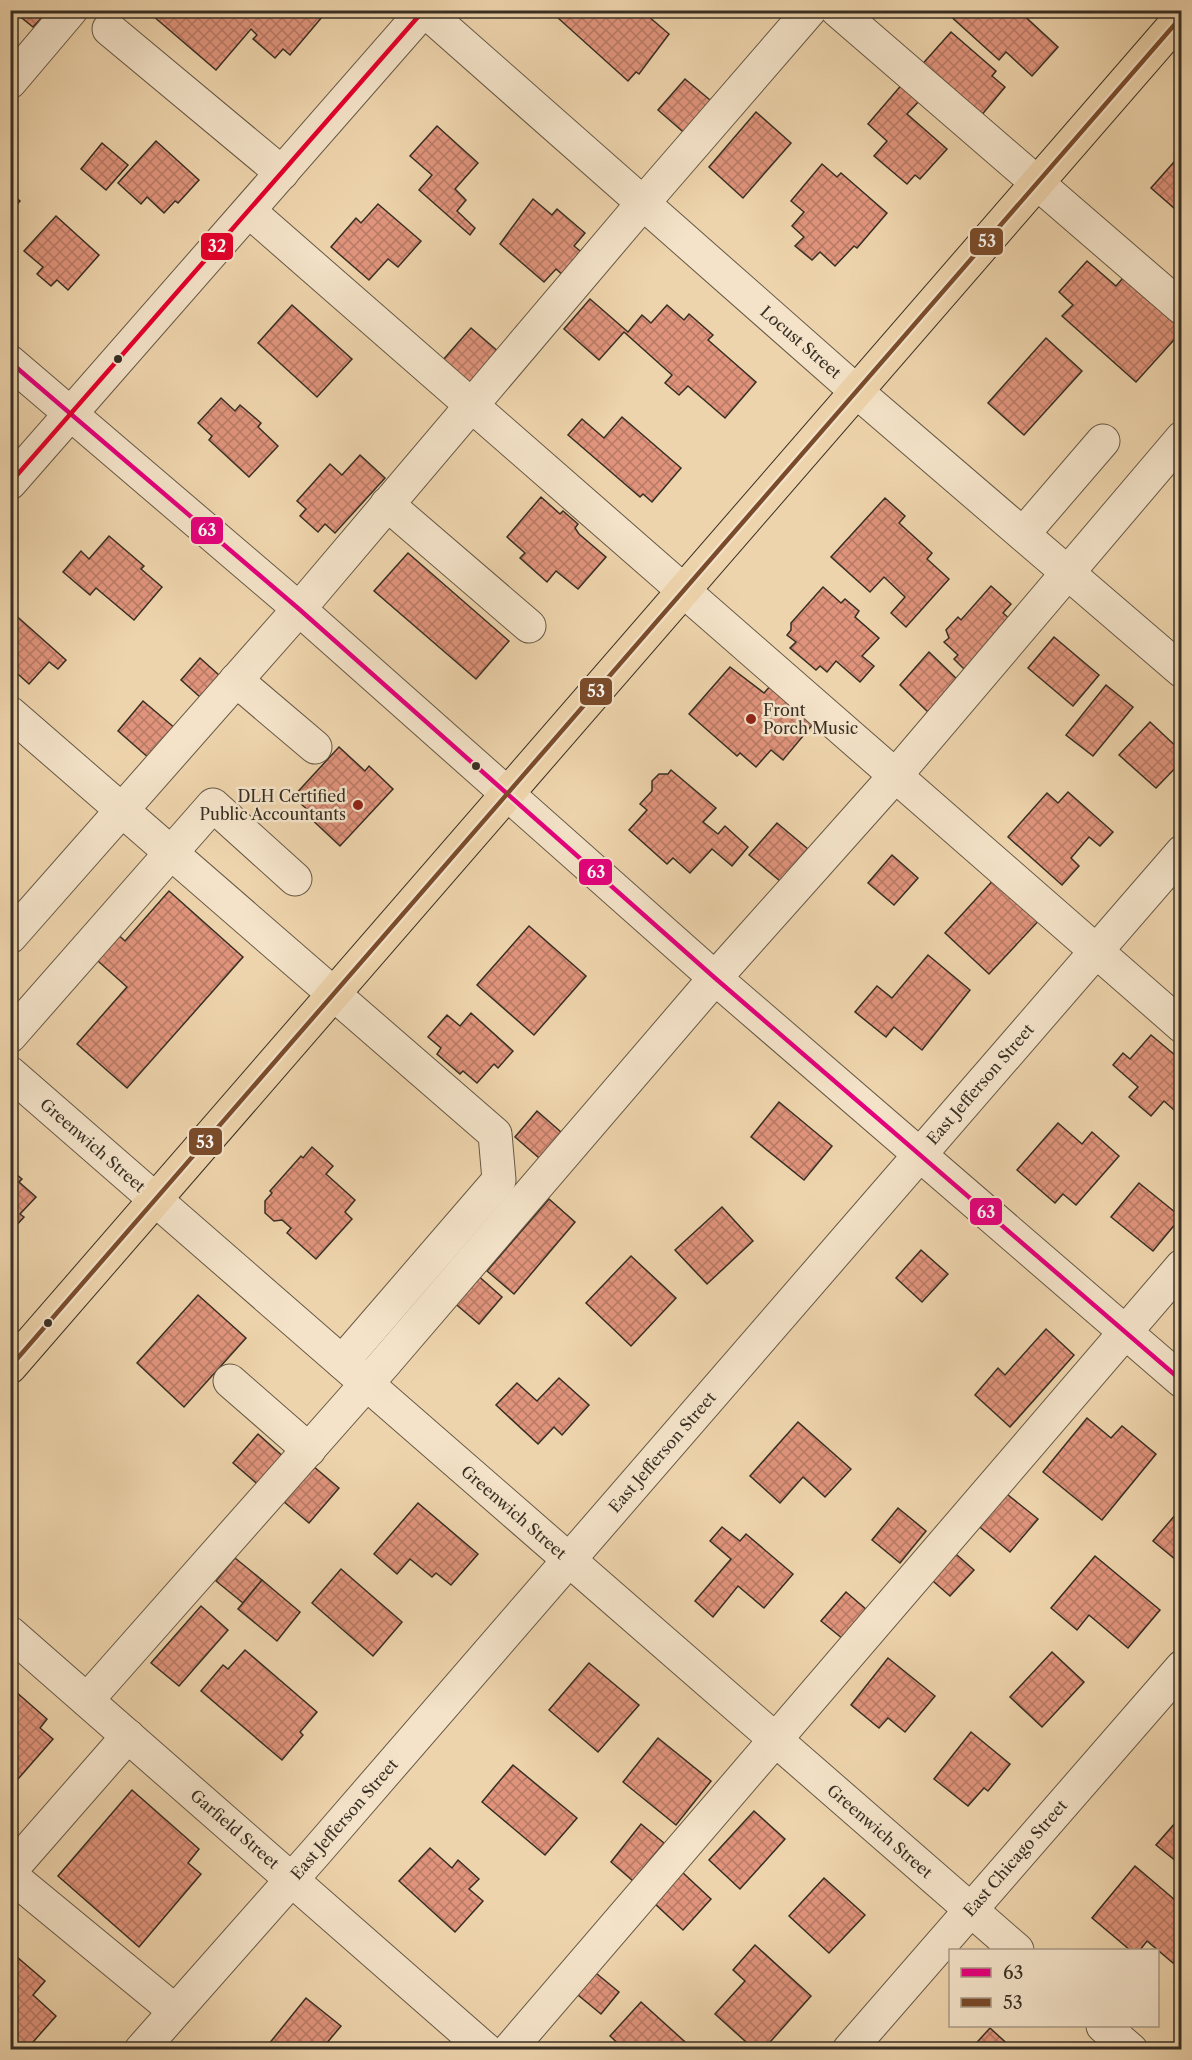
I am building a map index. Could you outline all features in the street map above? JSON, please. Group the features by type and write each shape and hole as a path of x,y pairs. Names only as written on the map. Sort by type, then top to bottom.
{"main road":[{"path":"10,1367 1182,16"}],"street":[{"path":"10,82 71,10"},
{"path":"10,483 424,10"},
{"name":"Locust Street","path":"424,10 856,391 1182,671"},
{"path":"10,937 299,609 810,10"},
{"path":"837,10 1035,184 1182,308"},
{"path":"109,29 282,173"},
{"path":"249,211 1182,1026"},
{"path":"10,362 70,416 299,609 715,978 1182,1381"},
{"path":"87,1700 367,1384 715,978 895,776 1182,438"},
{"path":"1023,534 1103,441"},
{"path":"387,504 529,626"},
{"path":"236,680 315,747"},
{"path":"10,713 495,1134 499,1180 342,1362"},
{"path":"10,1036 213,805 296,879"},
{"name":"East Jefferson Street","path":"141,2049 292,1879 1182,852"},
{"name":"Greenwich Street","path":"10,1073 1016,1949"},
{"path":"509,2049 1182,1266"},
{"path":"230,1381 309,1450"},
{"name":"Garfield Street","path":"10,1633 486,2049"},
{"name":"East Chicago Street","path":"849,2049 1182,1667"},
{"path":"128,1736 10,1873 175,2011"},
{"path":"1105,2027 1131,2049"}],"building":[{"path":"20,10 48,11 33,27 17,14"},
{"path":"158,10 328,10 290,55 283,49 275,58 253,39 257,35 251,29 216,70 153,16"},
{"path":"564,10 641,10 669,34 639,74 636,72 628,81 558,18"},
{"path":"951,10 1018,10 1058,47 1032,76 1006,52 999,60 948,14"},
{"path":"951,32 996,71 992,76 1005,87 980,117 919,68"},
{"path":"685,79 716,105 689,137 658,110"},
{"path":"904,82 922,98 907,114 947,149 920,179 915,175 907,184 874,156 887,141 868,124"},
{"path":"756,112 791,143 743,198 709,167"},
{"path":"437,126 478,163 455,189 466,200 457,211 475,228 470,235 419,190 432,175 410,156"},
{"path":"156,141 199,180 178,203 175,201 164,213 147,197 141,204 118,183"},
{"path":"102,143 128,165 106,190 81,169"},
{"path":"1182,153 1182,215 1151,188"},
{"path":"822,164 837,177 841,173 887,213 857,248 854,246 835,266 820,252 812,260 795,246 804,237 792,226 804,212 791,201"},
{"path":"10,192 20,201 10,212"},
{"path":"533,199 552,215 557,209 585,233 574,246 584,254 565,277 556,269 544,282 500,244"},
{"path":"378,204 421,241 398,267 388,259 369,280 331,247 356,218 361,223"},
{"path":"56,216 99,255 68,290 57,280 51,286 37,274 43,267 24,251"},
{"path":"1087,261 1116,286 1129,271 1182,319 1182,331 1136,382 1062,316 1073,305 1059,292"},
{"path":"590,299 628,332 642,315 651,323 667,305 684,320 689,314 713,335 708,340 756,382 725,418 688,386 679,395 665,383 672,375 624,332 599,360 564,329"},
{"path":"292,305 352,359 317,397 258,343"},
{"path":"471,328 500,353 472,385 443,360"},
{"path":"1046,338 1082,371 1024,435 988,403"},
{"path":"221,398 235,411 240,405 261,423 258,427 278,446 249,477 209,440 212,436 198,423"},
{"path":"622,417 681,468 652,502 643,494 640,497 568,435 582,419 604,438"},
{"path":"360,455 385,478 335,533 325,524 318,532 300,516 306,509 297,501 330,464 342,475"},
{"path":"541,497 560,514 563,511 578,524 575,528 579,534 606,557 578,589 556,571 547,582 520,558 525,553 507,537"},
{"path":"885,498 905,516 899,523 932,553 927,559 949,579 906,627 891,613 905,597 884,577 870,592 831,557"},
{"path":"109,536 144,566 141,569 162,587 134,620 96,588 90,595 63,572 81,551 89,559"},
{"path":"408,553 509,641 476,679 374,591"},
{"path":"991,586 1011,604 1003,613 1011,620 968,673 954,659 958,655 944,642 949,638 946,630 958,617 961,620"},
{"path":"823,587 841,603 845,599 859,611 855,617 879,638 862,656 874,666 860,682 836,661 827,672 820,666 816,670 790,648 796,642 787,635 791,630 791,623"},
{"path":"12,612 66,660 58,669 49,662 29,684 10,667"},
{"path":"1054,637 1099,675 1073,706 1028,668"},
{"path":"929,652 959,681 929,713 900,685"},
{"path":"200,658 219,675 200,697 181,680"},
{"name":"Front Porch Music","path":"730,667 764,693 773,683 813,724 783,760 771,750 756,767 740,753 737,756 689,714"},
{"path":"1106,685 1133,707 1093,756 1066,735"},
{"path":"143,701 176,729 150,759 118,731"},
{"path":"1150,722 1182,752 1182,761 1156,788 1119,755"},
{"path":"339,747 365,771 369,766 393,789 340,846 306,814 309,811 293,797"},
{"path":"671,770 716,808 703,822 718,834 725,826 748,847 732,866 712,849 690,873 673,858 667,864 629,830 647,810 640,804 652,791 652,781 659,774 668,774"},
{"path":"1068,792 1113,832 1100,846 1089,837 1071,858 1079,866 1062,885 1008,837 1047,793 1058,803"},
{"path":"777,823 808,849 780,881 749,855"},
{"path":"892,855 918,878 894,905 868,883"},
{"path":"998,875 1043,916 989,974 945,933"},
{"path":"169,891 243,957 127,1088 77,1044 127,987 89,953 111,928 125,941"},
{"path":"529,926 586,976 534,1035 477,985"},
{"path":"928,955 970,990 922,1050 894,1027 886,1037 855,1012 877,986 892,998"},
{"path":"471,1013 513,1051 498,1068 494,1064 477,1083 463,1071 460,1074 437,1054 441,1048 428,1037 447,1015 460,1026"},
{"path":"1151,1035 1182,1061 1182,1117 1164,1101 1151,1116 1129,1097 1138,1087 1113,1065 1123,1053 1130,1059"},
{"path":"779,1102 832,1146 804,1180 751,1137"},
{"path":"537,1111 569,1139 546,1164 515,1137"},
{"path":"1058,1123 1082,1144 1092,1132 1119,1156 1076,1205 1063,1194 1055,1203 1017,1170"},
{"path":"312,1147 333,1166 326,1174 355,1200 345,1212 352,1219 316,1259 287,1233 291,1228 282,1220 274,1221 265,1213 265,1201 272,1193 270,1191"},
{"path":"10,1169 22,1179 19,1182 36,1197 20,1214 24,1217 10,1232"},
{"path":"1139,1183 1181,1217 1153,1251 1111,1217"},
{"path":"549,1199 575,1222 514,1294 487,1271"},
{"path":"722,1207 753,1241 707,1284 675,1250"},
{"path":"921,1250 948,1274 922,1302 896,1278"},
{"path":"631,1256 676,1298 631,1346 586,1303"},
{"path":"475,1273 502,1297 479,1324 451,1300"},
{"path":"198,1295 246,1338 184,1407 137,1363"},
{"path":"1046,1329 1074,1355 1010,1427 975,1395 998,1368 1005,1375"},
{"path":"559,1378 589,1405 562,1435 554,1427 538,1444 496,1405 517,1383 537,1401"},
{"path":"1087,1418 1111,1438 1122,1426 1156,1454 1102,1520 1043,1472"},
{"path":"798,1422 851,1469 825,1497 803,1477 780,1503 750,1476"},
{"path":"258,1434 286,1459 261,1487 233,1463"},
{"path":"313,1466 339,1488 309,1523 283,1501"},
{"path":"1003,1491 1038,1519 1010,1552 976,1524"},
{"path":"418,1503 478,1554 451,1585 436,1573 432,1577 410,1559 397,1574 374,1554"},
{"path":"1182,1507 1182,1565 1153,1541"},
{"path":"898,1508 926,1531 900,1563 872,1540"},
{"path":"722,1527 740,1541 746,1534 793,1574 764,1608 738,1586 713,1617 695,1601 731,1559 710,1541"},
{"path":"949,1548 974,1570 950,1596 926,1575"},
{"path":"1095,1556 1160,1610 1128,1648 1089,1615 1077,1630 1051,1608"},
{"path":"235,1558 262,1580 243,1603 216,1581"},
{"path":"341,1569 402,1622 373,1656 312,1603"},
{"path":"262,1580 300,1612 277,1641 238,1609"},
{"path":"846,1592 867,1610 843,1639 821,1621"},
{"path":"201,1606 228,1630 179,1686 151,1663"},
{"path":"245,1650 317,1712 300,1732 303,1735 282,1760 201,1691 223,1665 228,1669"},
{"path":"1052,1652 1084,1682 1042,1727 1010,1697"},
{"path":"888,1658 935,1696 905,1732 888,1718 879,1728 851,1705"},
{"path":"589,1663 639,1705 598,1752 549,1710"},
{"path":"15,1691 47,1719 40,1728 53,1739 18,1779 10,1773 10,1696"},
{"path":"971,1732 1010,1764 988,1791 984,1788 968,1806 934,1779"},
{"path":"658,1738 711,1781 676,1825 623,1782"},
{"path":"513,1765 577,1818 545,1855 482,1802"},
{"path":"132,1790 199,1849 188,1863 201,1874 139,1947 58,1876"},
{"path":"754,1811 785,1839 740,1889 709,1860"},
{"path":"1182,1815 1182,1866 1156,1845"},
{"path":"641,1824 664,1843 633,1881 611,1862"},
{"path":"430,1848 452,1868 458,1860 479,1879 469,1889 483,1901 455,1932 399,1881"},
{"path":"1135,1866 1182,1906 1182,1953 1173,1963 1147,1941 1141,1949 1129,1949 1092,1918"},
{"path":"682,1872 711,1899 683,1930 654,1903"},
{"path":"824,1878 865,1915 829,1953 789,1916"},
{"path":"755,1945 811,1996 763,2050 755,2050 715,2014 745,1981 733,1970"},
{"path":"10,1951 45,1981 33,1995 56,2016 26,2050 22,2050 10,2040"},
{"path":"591,1969 619,1992 601,2014 573,1991"},
{"path":"306,1998 341,2026 321,2050 264,2050"},
{"path":"641,2002 694,2050 625,2050 610,2036"},
{"path":"990,2028 1014,2050 970,2050"}],"transit line":[{"name":"32","path":"10,483 424,10"},
{"name":"53","path":"10,1367 1182,16"},
{"name":"63","path":"10,362 299,609 715,978 1182,1381"}],"place":[{"name":"Front Porch Music","path":"751,719"},
{"name":"DLH Certified Public Accountants","path":"358,805"}]}
